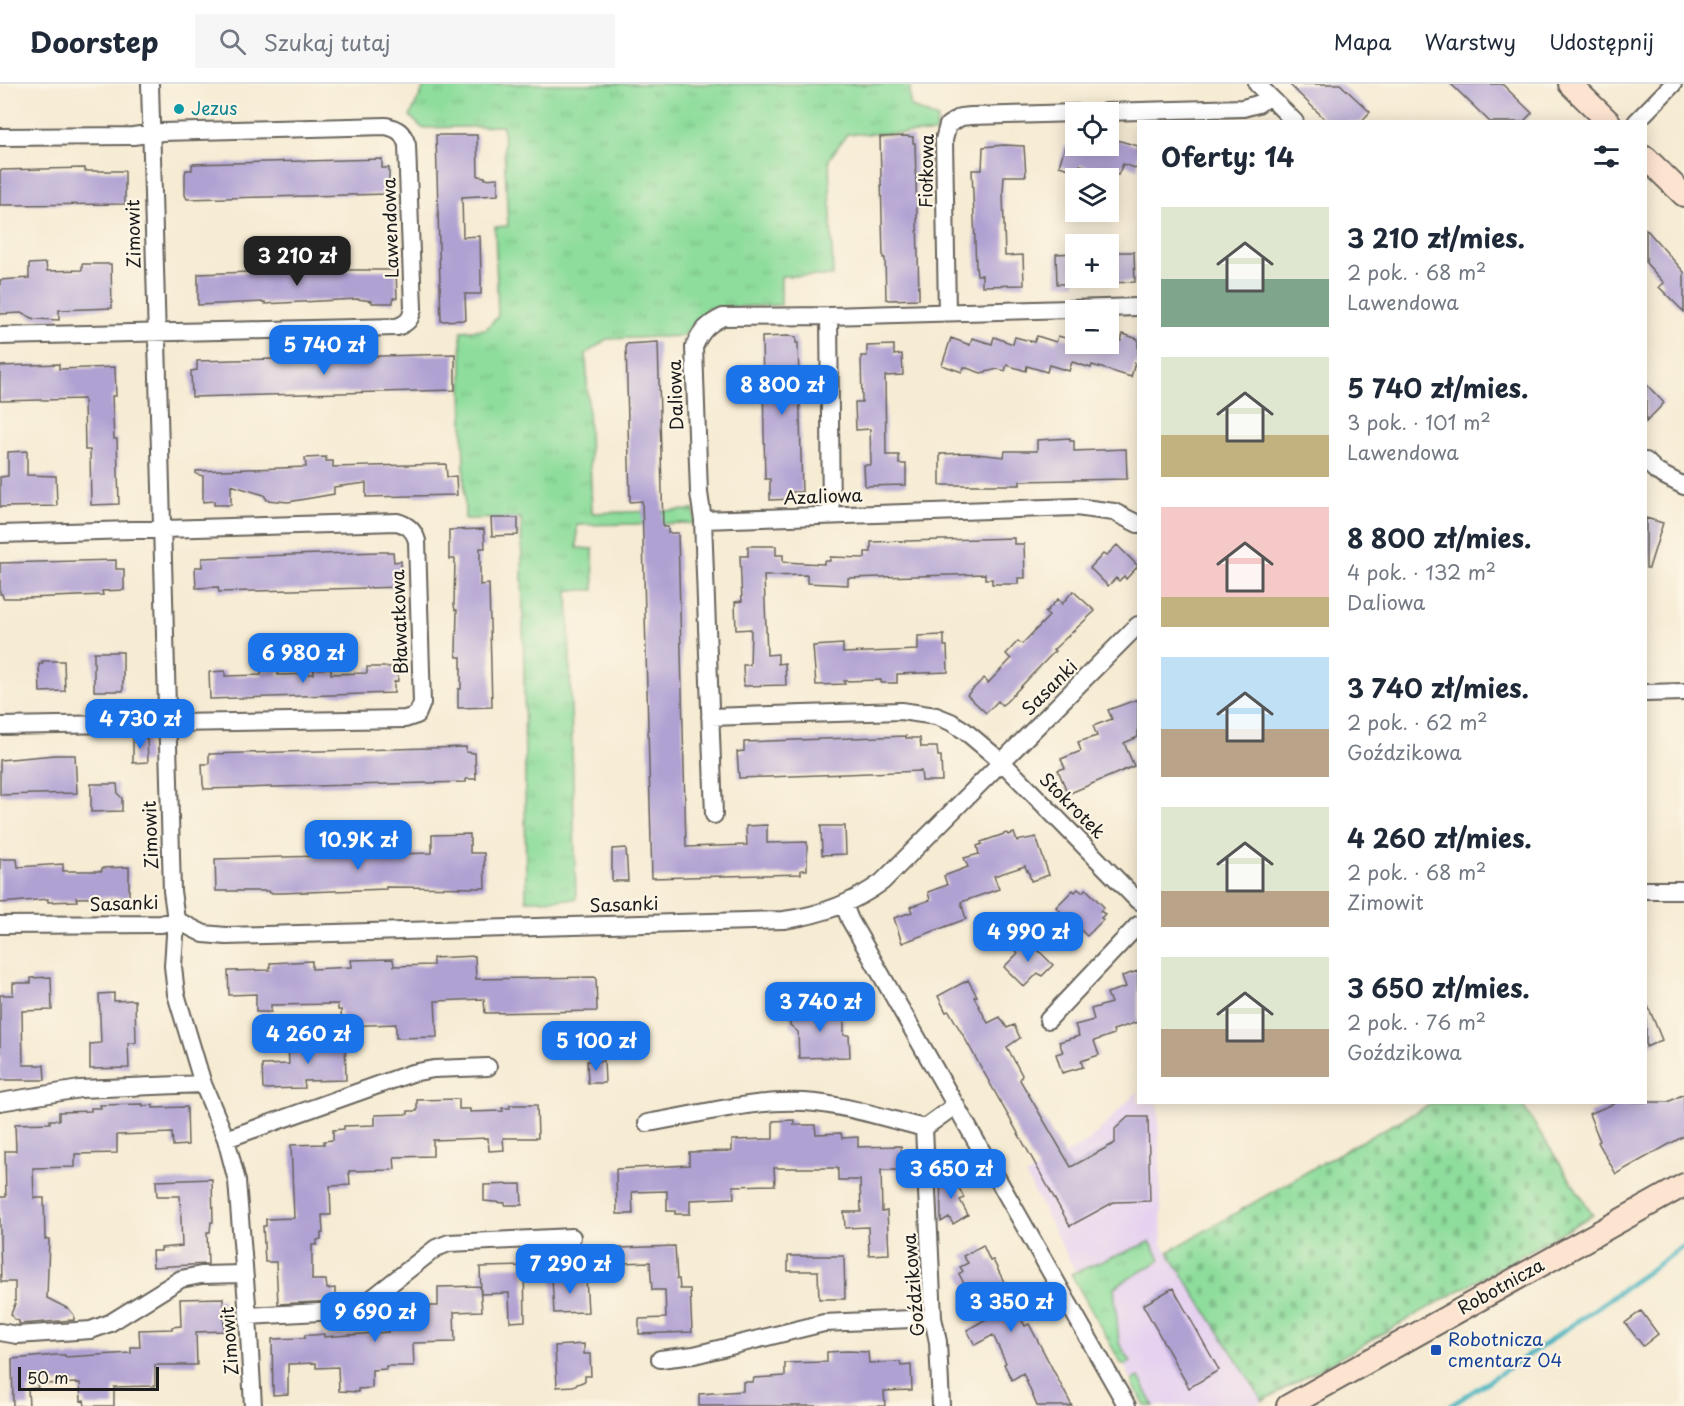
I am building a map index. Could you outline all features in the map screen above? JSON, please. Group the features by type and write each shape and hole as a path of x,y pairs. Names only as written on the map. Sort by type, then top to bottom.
{"street":[{"name":"Zimowit","path":"150,84 172,891 176,920 173,950 175,987 203,1084 226,1139 237,1181 253,1406"},
{"path":"1570,84 1607,120"},
{"path":"1638,120 1673,84"},
{"path":"1119,112 1243,108 1258,104 1263,90 1293,120"},
{"name":"Fiołkowa","path":"947,312 944,140 948,125 961,117 971,116 1065,113"},
{"name":"Lawendowa","path":"151,133 386,126 397,129 404,135 407,145 413,308 411,318 406,324 397,327 156,334"},
{"path":"0,137 133,136 151,133"},
{"path":"1647,159 1684,195"},
{"name":"Daliowa","path":"703,520 699,493 694,347 700,333 710,323 723,317 1137,307"},
{"path":"829,316 831,516"},
{"path":"0,336 156,334"},
{"path":"1647,462 1657,472 1684,486"},
{"name":"Azaliowa","path":"703,520 1076,507 1114,512 1137,524"},
{"path":"703,520 714,815"},
{"name":"Bławatkowa","path":"161,530 397,522 410,528 417,541 422,692 421,710 412,718 405,719 167,724"},
{"path":"0,534 161,530"},
{"name":"Sasanki","path":"0,925 161,924 176,920 204,934 226,936 784,920 806,917 844,905 882,882 1137,626"},
{"path":"1647,693 1684,692"},
{"path":"710,717 883,710 919,712 943,719 965,731 1003,763"},
{"path":"0,726 167,724"},
{"name":"Stokrotek","path":"1003,763 1137,900"},
{"path":"1647,890 1684,890"},
{"path":"844,905 850,920 1127,1406"},
{"path":"1048,1020 1137,927"},
{"path":"226,1139 412,1073 434,1069 488,1067"},
{"path":"0,1102 74,1090 203,1084"},
{"path":"647,1123 762,1103 785,1102 834,1106 924,1128 956,1105"},
{"name":"Goździkowa","path":"924,1128 933,1318 938,1342 941,1406"},
{"name":"Robotnicza","path":"1288,1406 1684,1185"},
{"path":"248,1316 355,1310 436,1248 449,1243 572,1237"},
{"path":"0,1332 16,1335 91,1330 110,1323 181,1279 201,1275 244,1274"},
{"path":"660,1359 694,1355 824,1323 933,1318"}],"shaded area":[{"path":"1137,1092 1137,1104 1158,1104 1162,1244 1263,1401 1254,1406 1145,1406 1026,1176 1089,1141"}],"green space":[{"path":"438,84 910,84 910,106 938,119 935,133 847,134 829,159 833,276 781,276 781,305 708,308 682,336 607,339 586,354 592,513 694,510 695,523 577,525 577,548 593,549 594,590 568,590 576,899 526,900 521,518 465,519 461,331 486,329 498,316 495,227 508,226 503,126 422,128 410,116 425,85 438,86"},
{"path":"1431,1104 1522,1104 1593,1215 1263,1401 1168,1252 1347,1149"},
{"path":"1150,1242 1161,1260 1114,1287 1119,1343 1131,1362 1125,1365 1121,1363 1071,1274"},
{"path":"1139,1377 1154,1406 1145,1406 1133,1384 1133,1380"}],"building":[{"path":"1289,84 1340,84 1370,112 1363,120 1326,120"},
{"path":"1451,84 1502,84 1532,113 1525,120 1488,120"},
{"path":"436,135 477,135 478,176 485,177 485,179 498,178 498,195 462,197 463,237 480,236 481,294 465,294 466,320 441,321"},
{"path":"880,137 913,137 913,143 915,143 919,299 889,300 886,299 885,258 883,258"},
{"path":"1119,141 1137,146 1137,169 1123,164 1119,173 1119,168 1059,166 1065,146 1065,156 1119,156"},
{"path":"1024,146 1026,176 1004,176 1003,193 1005,256 1023,255 1024,285 982,286 982,275 977,275 976,267 972,170 982,170 983,147"},
{"path":"382,159 382,168 389,168 389,194 187,199 185,195 185,174 186,170 192,170 192,164"},
{"path":"85,168 85,171 125,171 125,204 0,205 0,170"},
{"path":"1647,230 1684,272 1684,312 1659,287 1664,283 1647,264"},
{"path":"1119,252 1134,252 1135,282 1119,283"},
{"path":"1056,254 1065,254 1065,284 1057,284"},
{"path":"46,263 47,271 82,270 82,264 111,264 112,308 59,310 59,320 34,319 23,313 0,314 0,280 29,278 29,264"},
{"path":"396,270 397,298 393,298 393,303 372,303 372,301 357,299 198,305 198,274"},
{"path":"1123,334 1137,339 1137,364 1135,363 1131,377 1092,365 1091,368 1072,362 1069,371 1049,365 1047,372 1027,366 1026,371 1007,365 1005,371 998,369 981,373 964,367 962,372 942,365 951,338 970,345 972,338 992,344 994,337 1013,344 1015,337 1034,342 1037,336 1056,342 1058,336 1065,338 1065,354 1119,354 1119,340 1121,341"},
{"path":"762,337 796,337 796,343 798,343 802,492 792,492 792,499 770,500 770,479 765,479"},
{"path":"658,342 663,527 668,527 668,533 678,533 686,847 747,845 746,826 767,825 767,843 807,842 807,870 801,870 801,874 652,878 642,501 630,502 626,344"},
{"path":"894,345 894,355 902,354 903,375 885,376 886,455 899,455 899,464 906,464 906,485 865,486 864,465 871,465 870,429 856,430 855,402 862,402 861,356 867,356 867,346"},
{"path":"455,354 455,390 192,397 191,371 197,370 197,361"},
{"path":"59,364 59,369 115,367 116,396 112,396 114,439 117,439 119,504 91,505 90,450 85,450 84,399 0,401 0,366"},
{"path":"1647,385 1664,403 1647,421"},
{"path":"1070,438 1070,441 1074,441 1074,451 1126,449 1127,479 1020,481 1020,485 940,485 940,454 968,453 1004,457 1005,451 1037,451 1037,440"},
{"path":"27,451 27,475 56,476 57,506 0,507 0,477 8,476 8,452"},
{"path":"326,457 326,461 333,461 333,467 446,464 447,477 456,476 457,495 366,497 366,483 334,487 334,494 288,502 267,500 264,495 231,485 231,505 214,505 214,501 203,502 203,476 196,474 196,471 306,467 305,458"},
{"path":"491,518 518,518 518,535 492,536"},
{"path":"1647,518 1663,523 1649,568 1647,568"},
{"path":"484,529 485,548 480,548 480,585 489,584 492,707 458,708 458,689 461,689 461,657 457,657 456,653 455,559 449,559 449,530"},
{"path":"1014,538 1014,544 1024,544 1025,578 1018,578 1018,584 992,584 992,579 985,579 985,574 848,578 848,585 807,583 807,575 764,576 767,655 778,654 778,664 785,663 786,685 744,686 743,665 750,665 751,629 736,630 735,602 742,601 740,556 748,556 748,546 776,546 776,555 783,555 783,562 824,564 824,561 830,561 830,557 865,558 865,552 871,552 871,542"},
{"path":"1117,545 1137,567 1126,579 1124,576 1119,581 1116,578 1108,586 1090,568 1103,554 1106,556"},
{"path":"393,552 394,562 401,561 401,587 219,592 218,587 196,588 195,567 202,567 202,558"},
{"path":"116,560 116,569 124,569 124,590 102,591 103,595 27,598 3,598 0,594 0,563"},
{"path":"1073,591 1095,611 1053,650 1055,651 1006,702 1002,705 998,701 986,713 967,695 984,678 988,683 1011,659 1006,654 1018,641 1022,644 1049,616 1045,613 1058,599 1062,604"},
{"path":"944,635 944,646 947,646 948,672 897,674 897,683 881,683 881,680 844,681 845,684 816,685 813,646 843,644 843,653 918,650 918,636"},
{"path":"94,652 123,652 123,691 94,691"},
{"path":"42,661 64,661 65,691 40,692 39,664 43,664"},
{"path":"367,667 397,667 398,681 394,682 394,693 210,699 209,672 225,671 225,676 261,675 261,670 278,670 278,675 314,674 314,669 331,668 331,674 367,673"},
{"path":"1137,699 1137,737 1124,743 1134,766 1068,794 1058,770 1065,768 1061,759 1081,751 1078,742 1097,736 1093,726 1112,719 1108,710"},
{"path":"906,736 906,738 920,738 921,747 937,747 938,756 941,756 942,781 922,781 921,771 739,778 737,752 744,751 744,742"},
{"path":"133,738 147,738 148,762 133,763"},
{"path":"466,747 466,752 475,753 476,779 466,779 466,782 204,789 203,784 202,764 209,764 209,754"},
{"path":"75,755 77,793 0,795 0,760"},
{"path":"91,784 117,784 118,794 122,798 122,811 91,812"},
{"path":"821,826 845,826 846,854 822,855"},
{"path":"1007,833 1008,835 1014,833 1017,841 1036,837 1049,875 1031,881 1025,866 994,876 999,889 961,902 966,919 902,943 894,918 912,912 910,907 930,900 928,892 947,885 944,876 968,867 964,858 979,854 977,846 982,844 981,842"},
{"path":"470,834 470,853 484,853 485,888 386,887 386,889 281,893 216,891 215,859 432,853 432,835"},
{"path":"626,848 628,881 612,881 612,849"},
{"path":"0,859 17,859 18,867 63,864 63,871 102,871 102,868 129,867 129,897 0,903"},
{"path":"1078,889 1082,892 1086,889 1104,907 1100,911 1105,914 1101,918 1103,920 1087,936 1056,907 1073,890 1075,892"},
{"path":"1026,938 1053,965 1042,976 1038,973 1024,987 1004,967 1018,953 1015,950"},
{"path":"475,956 476,979 596,977 597,1011 485,1013 484,999 435,1001 437,1037 396,1038 396,1024 342,1026 341,1010 338,1010 338,1004 271,1005 271,1012 256,1012 256,994 229,995 228,971 270,970 270,963 312,961 312,969 352,967 351,960 393,959 394,966 433,965 433,958"},
{"path":"1137,971 1137,1022 1113,1030 1114,1034 1094,1041 1099,1055 1081,1061 1083,1067 1062,1073 1056,1054 1063,1052 1059,1042 1079,1036 1075,1025 1094,1020 1091,1009 1111,1003 1107,993 1126,987 1122,976"},
{"path":"51,977 52,1010 22,1011 23,1065 44,1065 45,1080 0,1080 0,995 13,995 13,983 31,983 31,978"},
{"path":"968,980 988,1023 1000,1017 1007,1028 1014,1025 1020,1038 1007,1047 1022,1075 1020,1080 1071,1167 1115,1143 1115,1129 1128,1117 1148,1117 1150,1201 1114,1202 1070,1226 964,1037 949,1011 946,1012 938,996"},
{"path":"114,993 114,1001 135,1000 136,1043 128,1043 129,1068 90,1069 90,1044 101,1043 99,994"},
{"path":"1647,1003 1662,1040 1647,1047"},
{"path":"838,1007 838,1018 844,1018 844,1035 849,1035 850,1057 799,1058 798,1032 790,1025 790,1008"},
{"path":"345,1038 346,1080 304,1081 305,1088 263,1089 262,1065 289,1064 288,1046 303,1046 303,1039"},
{"path":"587,1061 604,1061 605,1083 588,1083"},
{"path":"1684,1094 1684,1136 1616,1174 1598,1142 1600,1141 1589,1114 1613,1104 1668,1102"},
{"path":"459,1099 459,1109 470,1109 470,1112 503,1111 502,1108 510,1108 510,1105 537,1105 538,1138 503,1138 504,1150 489,1151 488,1138 433,1140 433,1156 394,1157 395,1169 391,1170 349,1171 350,1185 330,1186 331,1215 322,1215 321,1239 317,1240 317,1245 312,1245 312,1280 326,1280 327,1289 335,1288 335,1301 278,1304 276,1262 265,1262 263,1226 266,1226 266,1219 294,1218 291,1145 324,1144 324,1141 333,1140 333,1130 344,1129 344,1126 375,1125 375,1115 408,1114 408,1111 417,1111 417,1100"},
{"path":"143,1104 143,1106 153,1105 153,1108 187,1107 188,1145 173,1146 172,1133 117,1135 117,1153 75,1154 75,1167 33,1168 34,1198 44,1198 45,1239 49,1239 47,1298 69,1309 74,1315 74,1320 19,1324 19,1321 11,1314 15,1304 15,1282 1,1282 0,1240 0,1197 6,1197 5,1151 16,1151 15,1124 50,1123 50,1120 59,1120 59,1112 91,1111 91,1108 101,1108 100,1105"},
{"path":"794,1120 794,1125 815,1125 816,1134 841,1133 842,1138 858,1137 858,1147 901,1146 902,1170 881,1170 882,1212 887,1211 889,1254 869,1255 868,1227 845,1228 844,1212 861,1212 860,1180 838,1180 838,1168 774,1168 775,1185 733,1186 734,1198 690,1200 690,1214 675,1214 675,1211 667,1211 667,1191 632,1192 633,1214 617,1214 616,1169 689,1165 689,1152 732,1151 732,1140 773,1139 773,1121"},
{"path":"940,1165 951,1185 956,1182 964,1198 960,1200 968,1215 953,1224 949,1217 941,1222"},
{"path":"212,1179 213,1222 211,1222 210,1232 207,1232 208,1264 153,1267 152,1251 182,1246 180,1196 157,1196 156,1181"},
{"path":"521,1184 522,1205 484,1201 484,1185"},
{"path":"983,1245 990,1261 993,1260 1006,1286 1004,1287 1025,1326 1029,1324 1072,1406 1037,1406 1023,1373 1012,1380 993,1335 975,1345 967,1330 995,1314 978,1283 967,1289 959,1274 963,1271 960,1267 968,1263 963,1256"},
{"path":"675,1246 677,1279 679,1279 680,1289 690,1289 692,1332 639,1334 639,1319 666,1318 665,1290 652,1290 650,1262 621,1263 620,1248"},
{"path":"788,1256 844,1256 845,1299 819,1299 818,1271 788,1271"},
{"path":"524,1266 525,1321 510,1322 509,1293 481,1294 480,1267"},
{"path":"586,1277 588,1312 554,1313 552,1278"},
{"path":"480,1286 482,1311 454,1312 455,1342 413,1343 414,1366 386,1366 386,1369 372,1370 372,1388 358,1389 358,1392 339,1391 338,1367 316,1368 316,1363 288,1364 288,1394 273,1395 272,1339 398,1330 397,1310 430,1309 430,1306 438,1306 438,1287"},
{"path":"1173,1288 1219,1370 1189,1388 1143,1305"},
{"path":"223,1298 224,1331 196,1332 197,1365 155,1365 155,1386 114,1387 114,1406 85,1406 84,1400 81,1401 80,1383 37,1384 38,1388 28,1389 29,1406 13,1406 12,1359 131,1353 131,1347 140,1347 139,1330 172,1329 172,1327 181,1326 180,1299"},
{"path":"1641,1311 1658,1334 1643,1346 1625,1323"},
{"path":"584,1344 584,1354 590,1354 591,1376 585,1376 585,1381 573,1386 557,1387 555,1346"},
{"path":"827,1352 868,1352 869,1363 900,1362 901,1366 911,1365 912,1390 884,1391 885,1406 699,1406 699,1394 743,1391 743,1382 753,1382 754,1378 785,1376 785,1363 827,1362"}],"waterway":[{"path":"1450,1406 1541,1347 1684,1246"}],"place":[{"name":"Jezus","path":"179,109"},
{"name":"Robotnicza cmentarz 04","path":"1436,1350"}]}
